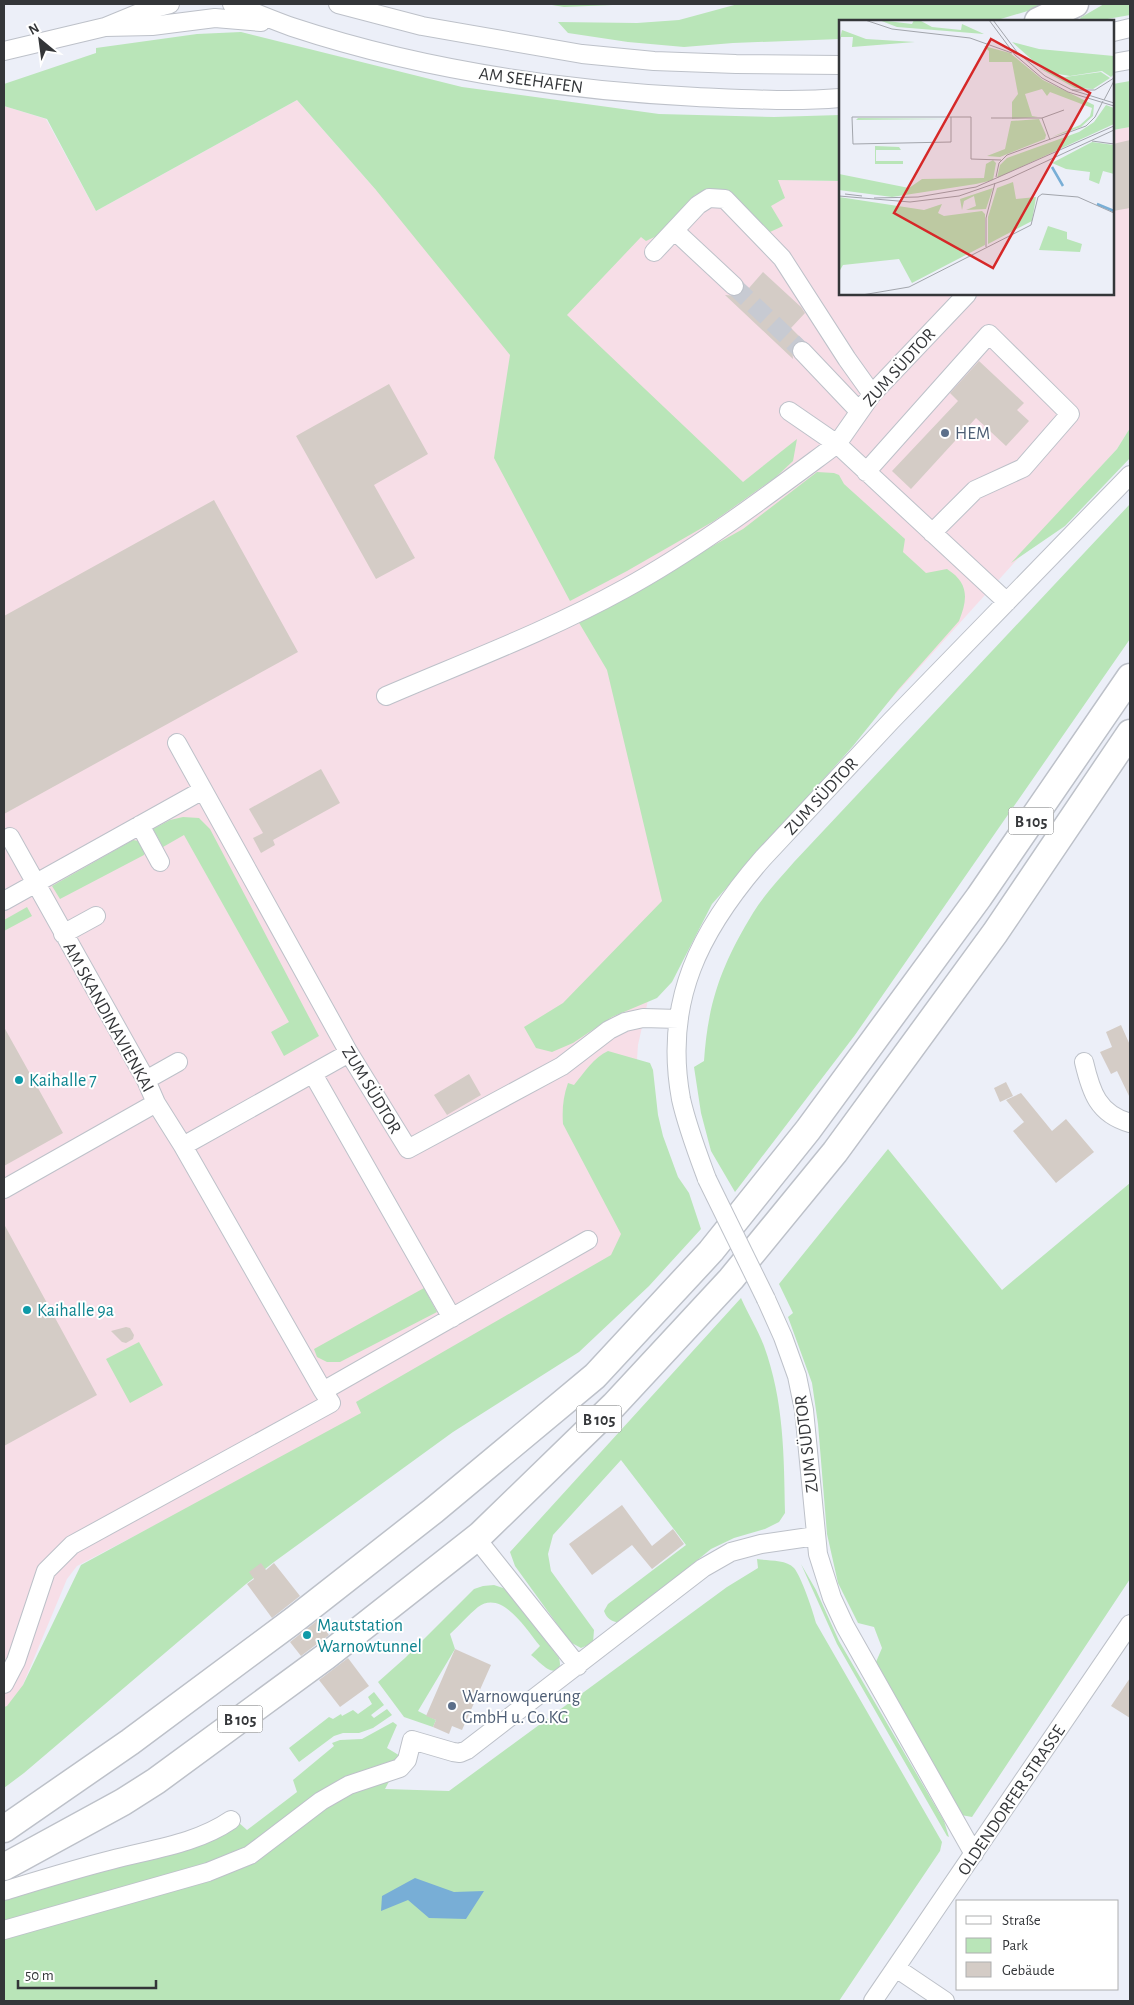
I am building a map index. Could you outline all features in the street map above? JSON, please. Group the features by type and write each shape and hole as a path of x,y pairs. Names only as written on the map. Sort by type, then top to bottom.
{"highway":[{"path":"1040,20 1075,4"},
{"name":"B 105","path":"4,1829 130,1742 294,1620 433,1511 595,1376 711,1251 808,1130 979,897 1130,677"},
{"name":"B 105","path":"4,1868 123,1802 156,1781 325,1657 476,1538 614,1405 731,1279 835,1152 995,933 1130,733"}],"street":[{"path":"4,51 105,27 144,11 170,4"},
{"name":"AM SEEHAFEN","path":"232,4 292,27 372,50 452,68 545,84 650,95 737,99 839,98"},
{"name":"AM SEEHAFEN","path":"338,4 422,26 582,54 736,64 839,65"},
{"path":"105,27 152,26 215,18 228,18 292,27"},
{"path":"1114,32 1130,28"},
{"path":"1114,63 1130,60"},
{"path":"654,252 675,232 698,205 709,198 725,199 782,258 847,359 872,394"},
{"path":"675,232 734,286"},
{"name":"ZUM SÜDTOR","path":"386,696 572,615 625,589 707,539 837,444 872,394 965,295"},
{"path":"866,472 988,334 1070,414 1022,468 975,490 932,533"},
{"path":"802,350 859,410"},
{"path":"789,411 837,444 1007,602"},
{"name":"ZUM SÜDTOR","path":"974,1854 845,1626 825,1578 818,1554 804,1410 799,1384 783,1336 707,1179 691,1136 682,1100 677,1047 679,1019 692,965 702,943 714,920 744,880 891,721 1130,475"},
{"name":"ZUM SÜDTOR","path":"177,743 349,1053 408,1149 562,1066 609,1030 625,1022 643,1018 679,1019"},
{"path":"4,901 203,790"},
{"path":"140,825 160,862"},
{"name":"AM SKANDINAVIENKAI","path":"4,1189 156,1103 146,1080 34,884 10,837"},
{"path":"63,934 96,916"},
{"path":"183,1146 349,1053"},
{"path":"146,1080 178,1062"},
{"path":"1084,1062 1090,1086 1101,1107 1119,1120 1130,1123"},
{"path":"313,1074 452,1318"},
{"path":"4,1684 16,1661 46,1571 72,1545 331,1403 183,1146 156,1103"},
{"path":"323,1392 588,1240"},
{"path":"4,1930 208,1872 250,1855 321,1801 348,1784 400,1768 407,1760 412,1740 453,1752 460,1753 467,1750 578,1666 610,1635 703,1568 731,1552 761,1544 816,1536"},
{"path":"476,1538 578,1666"},
{"name":"OLDENDORFER STRASSE","path":"873,2001 1130,1624"},
{"path":"4,1891 109,1860 194,1839 214,1832 231,1820"},
{"path":"896,1968 945,2001"}],"shaded area":[{"path":"297,100 376,190 689,178 839,181 839,295 1114,295 1114,130 1130,127 1130,428 1117,449 704,906 649,996 638,1045 636,1073 670,1205 615,1258 364,1416 77,1566 67,1579 22,1687 4,1711 4,106 46,119 96,211"}],"green space":[{"path":"546,4 637,4 564,7"},
{"path":"738,4 1051,4 997,20 839,20 839,39 684,47 628,42 568,33 558,22 637,23 679,20"},
{"path":"1104,4 1130,4 1130,15 1102,20 1081,20 1080,18"},
{"path":"241,32 462,87 659,114 774,117 839,115 839,181 778,180 785,198 771,206 783,226 770,232 764,230 705,191 695,195 674,217 663,233 646,241 641,237 567,315 743,482 797,439 793,461 776,477 714,521 570,601 494,458 510,355 376,190 297,100 96,211 47,119 4,106 4,84 96,53 96,48 197,34"},
{"path":"1130,81 1130,127 1114,130 1114,84"},
{"path":"1130,428 1130,458 1065,526 1011,563 1117,449"},
{"path":"817,472 839,475 844,484 905,539 903,552 926,573 947,569 954,574 965,592 964,606 959,621 898,690 853,746 712,904 672,982 657,998 612,1017 573,1043 552,1052 536,1048 524,1027 563,1003 662,901 607,670 578,621 743,529"},
{"path":"1130,504 1130,639 855,1035 735,1192 711,1151 701,1113 694,1067 704,1061 709,1020 718,984 742,932 762,900 794,862"},
{"path":"183,817 199,818 210,829 319,1036 284,1056 271,1032 289,1022 184,835 163,847 153,829 170,820"},
{"path":"133,840 139,841 145,851 144,855 60,899 52,886"},
{"path":"27,907 32,916 4,931 4,920"},
{"path":"608,1051 650,1063 653,1070 658,1115 663,1136 678,1177 689,1193 701,1229 649,1286 579,1352 453,1432 274,1562 4,1788 4,1707 7,1706 23,1685 81,1565 361,1413 356,1402 611,1255 621,1234 563,1124 564,1098 568,1083 574,1085 594,1061"},
{"path":"888,1149 1002,1290 1130,1183 1130,1579 972,1817 961,1815 876,1662 882,1648 874,1627 858,1623 838,1583 827,1534 818,1424 812,1383 788,1317 793,1313 779,1284"},
{"path":"424,1288 437,1312 340,1362 327,1362 317,1357 314,1349"},
{"path":"741,1298 764,1346 776,1387 782,1429 785,1513 779,1522 765,1529 734,1538 711,1549 620,1623 608,1618 604,1611 608,1604 686,1545 621,1460 553,1535 548,1554 551,1571 594,1630 593,1643 581,1648 570,1642 515,1566 510,1552"},
{"path":"139,1342 163,1385 130,1403 106,1359"},
{"path":"757,1559 786,1563 791,1565 797,1572 816,1623 942,1842 940,1851 839,2001 4,2001 4,1898 238,1822 247,1830 297,1792 293,1780 334,1746 332,1743 340,1740 362,1739 393,1722 397,1725 387,1748 402,1757 385,1789 449,1791 727,1587 758,1568"},
{"path":"801,1564 816,1590 839,1641 944,1821 949,1837 837,1644"},
{"path":"494,1585 506,1589 559,1658 559,1668 555,1671 548,1669 531,1655 540,1646 513,1613 496,1603 487,1603 478,1607 450,1634 455,1649 418,1711 436,1720 433,1727 404,1717 378,1682 405,1658 474,1589"},
{"path":"374,1692 384,1705 371,1715 374,1718 387,1709 392,1715 373,1728 359,1733 343,1733 334,1736 299,1762 289,1748 329,1717 333,1719 353,1710 358,1714 372,1704 368,1697"}],"water":[{"path":"415,1878 454,1892 484,1891 466,1919 429,1918 408,1900 381,1911 382,1896"}],"building":[{"path":"1130,140 1130,208 1114,211 1114,144"},
{"path":"763,272 805,313 791,328 804,341 795,343 792,348 793,359 725,295 738,296 742,293 744,284 749,288"},
{"name":"HEM","path":"979,361 1024,403 1017,410 1029,421 1006,446 976,418 911,489 892,471 958,401 950,393"},
{"path":"389,384 428,454 374,485 415,558 376,579 296,436"},
{"path":"214,500 298,652 4,814 4,616"},
{"path":"321,769 340,803 273,840 275,845 261,853 253,838 263,833 249,809"},
{"path":"1121,1025 1130,1045 1130,1098 1117,1071 1111,1074 1100,1052 1112,1047 1106,1032"},
{"name":"Kaihalle 7","path":"4,1027 63,1133 4,1166"},
{"path":"469,1074 481,1095 447,1115 434,1095"},
{"path":"1006,1082 1013,1096 1000,1102 994,1088"},
{"path":"1021,1093 1052,1131 1066,1119 1094,1152 1056,1183 1013,1131 1024,1122 1006,1100"},
{"name":"Kaihalle 9a","path":"4,1224 97,1395 4,1446"},
{"path":"126,1327 130,1328 134,1335 133,1339 126,1343 122,1342 111,1331"},
{"path":"622,1505 652,1546 673,1529 684,1544 652,1569 632,1545 592,1575 569,1544"},
{"path":"261,1563 266,1570 274,1563 300,1596 272,1618 247,1584 254,1579 249,1572"},
{"path":"318,1620 329,1635 301,1656 290,1642"},
{"path":"455,1649 491,1665 462,1730 452,1726 449,1734 433,1727 436,1720 426,1716"},
{"path":"348,1658 369,1686 340,1707 319,1680"},
{"path":"1130,1678 1130,1718 1111,1706"}],"tunnel":[{"path":"734,286 802,351"}],"place":[{"name":"HEM","path":"945,433"},
{"name":"Kaihalle 7","path":"19,1080"},
{"name":"Kaihalle 9a","path":"27,1310"},
{"name":"Mautstation Warnowtunnel","path":"307,1635"},
{"name":"Warnowquerung GmbH u. Co.KG","path":"452,1706"}]}
